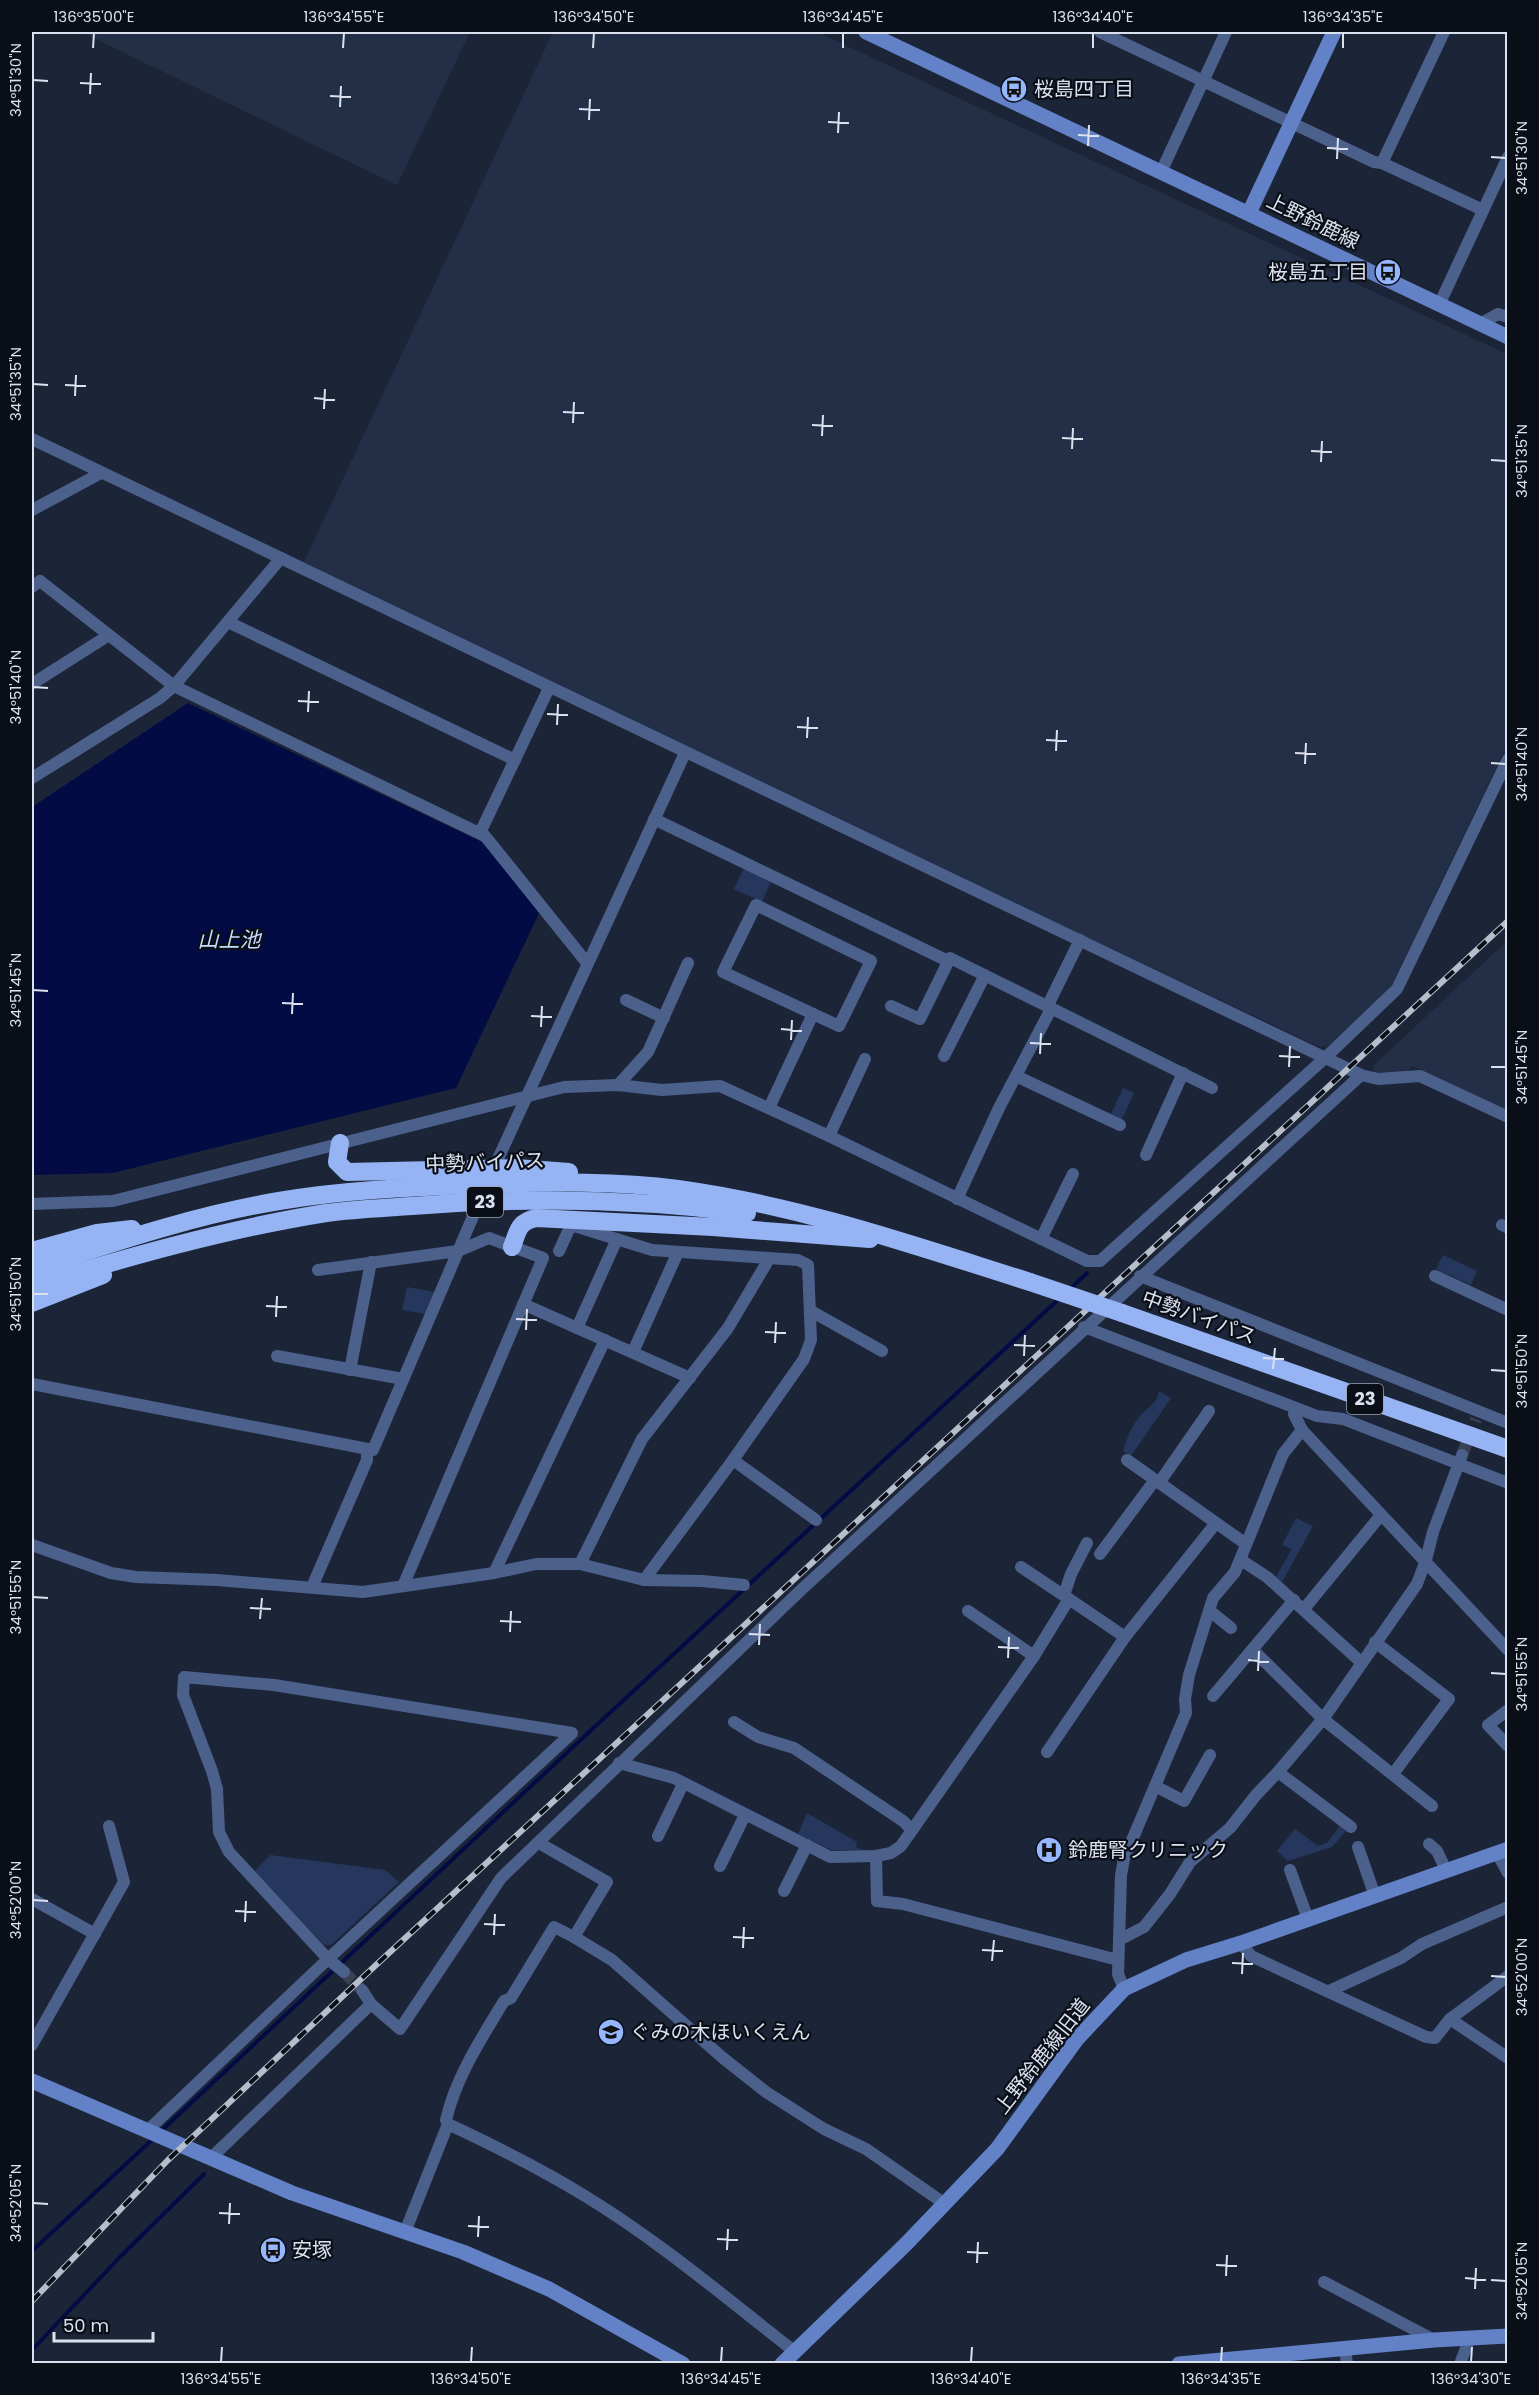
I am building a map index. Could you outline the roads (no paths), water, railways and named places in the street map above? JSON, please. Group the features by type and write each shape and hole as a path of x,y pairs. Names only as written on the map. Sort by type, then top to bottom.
{"highway":[{"path":"340,1143 337,1162 347,1172 516,1168 591,1175 652,1187"},
{"name":"中勢バイパス","path":"32,1269 176,1224 277,1201 325,1195 402,1189 571,1182 676,1189 772,1205 847,1224 1122,1313 1508,1449"},
{"name":"中勢バイパス","path":"32,1286 115,1260 195,1240 328,1213 441,1204 561,1199 678,1204 770,1216 943,1255"},
{"path":"512,1247 519,1228 525,1220 536,1218 713,1227 875,1239"},
{"path":"32,1251 97,1233 176,1224"},
{"path":"32,1303 195,1240"}],"street":[{"path":"870,32 1249,213"},
{"path":"1100,32 1203,79 1209,85 1290,123 1483,210"},
{"path":"1161,172 1226,32"},
{"name":"上野鈴鹿線","path":"1334,32 1249,213 1508,337"},
{"path":"1382,163 1444,32"},
{"path":"1439,305 1508,157"},
{"path":"1480,324 1498,314 1508,317"},
{"path":"32,440 1361,1075 1378,1079 1420,1076 1508,1117"},
{"path":"32,510 101,473"},
{"path":"32,778 160,698 174,686 281,558"},
{"path":"32,587 39,581 174,686 485,836 587,963"},
{"path":"228,622 515,760"},
{"path":"32,684 109,635"},
{"path":"480,833 549,688"},
{"path":"497,1161 685,753"},
{"path":"32,1204 113,1202 564,1087 618,1085 662,1090 720,1086 829,1136 1087,1262 1100,1261 1325,1058 1397,989 1508,759"},
{"path":"654,819 948,961"},
{"path":"756,905 872,961 839,1026 813,1014 723,972 756,905"},
{"path":"957,1198 1080,940"},
{"path":"891,1006 920,1019 950,958 1212,1088"},
{"path":"618,1085 648,1052 688,963"},
{"path":"944,1056 985,975"},
{"path":"626,1000 664,1018"},
{"path":"769,1108 813,1014"},
{"path":"829,1136 865,1059"},
{"path":"1146,1155 1183,1073"},
{"path":"362,1990 371,2004 400,2029 501,1878 801,1590 1084,1327 1361,1075"},
{"path":"1016,1076 1120,1125"},
{"path":"1041,1239 1073,1174"},
{"path":"32,1384 373,1450 474,1214"},
{"path":"559,1251 571,1225 652,1250 798,1260 808,1265 811,1340 804,1359 644,1580"},
{"path":"318,1270 458,1251 489,1238 543,1258 403,1586"},
{"path":"577,1328 617,1239"},
{"path":"633,1352 678,1252"},
{"path":"580,1564 642,1439 728,1328 769,1259"},
{"path":"350,1370 371,1262"},
{"path":"1140,1276 1478,1415 1508,1423"},
{"path":"1435,1276 1508,1310"},
{"path":"523,1304 690,1378"},
{"path":"811,1311 882,1351"},
{"path":"1084,1327 1317,1416 1343,1419 1461,1460 1508,1484"},
{"path":"494,1573 604,1340"},
{"path":"277,1356 403,1379"},
{"path":"1295,1408 1294,1414 1302,1430 1508,1650"},
{"path":"1100,1554 1209,1411"},
{"path":"1124,1989 1118,1974 1118,1960 1121,1875 1124,1859 1186,1713 1185,1699 1189,1675 1213,1598 1235,1572 1283,1454 1302,1430"},
{"path":"312,1587 367,1460 367,1449"},
{"path":"733,1460 816,1520"},
{"path":"1127,1460 1246,1544"},
{"path":"1119,1940 1143,1927 1170,1894 1190,1862 1230,1828 1323,1719 1417,1584 1433,1532 1461,1460"},
{"path":"1304,1609 1381,1515"},
{"path":"1047,1752 1125,1637 1216,1523"},
{"path":"619,1763 674,1778 830,1857 876,1856 891,1853 901,1846 1034,1656 1067,1597 1071,1574 1087,1543"},
{"path":"32,1545 111,1574 363,1592 494,1573 536,1564 580,1564 644,1580 744,1585"},
{"path":"1241,1560 1267,1577 1362,1663"},
{"path":"1021,1567 1125,1637"},
{"path":"1213,1696 1294,1600"},
{"path":"968,1611 1034,1656"},
{"path":"1210,1611 1231,1628"},
{"path":"1375,1642 1449,1699 1393,1774"},
{"path":"1253,1650 1323,1719 1432,1806"},
{"path":"155,2133 337,1966 572,1733 274,1685 184,1677 183,1695 212,1771 219,1807 219,1832 228,1852 337,1966"},
{"path":"1508,1710 1488,1725 1508,1746"},
{"path":"734,1722 758,1737 794,1748 903,1821 912,1830"},
{"path":"1155,1786 1184,1801 1210,1755"},
{"path":"1278,1772 1351,1827"},
{"path":"657,1836 683,1784"},
{"path":"720,1866 745,1815"},
{"path":"32,2045 124,1882 109,1826"},
{"path":"538,1843 607,1882 574,1937"},
{"path":"1429,1844 1437,1851 1446,1870"},
{"path":"784,1891 807,1845"},
{"path":"1358,1847 1375,1896"},
{"path":"1502,1851 1508,1873"},
{"name":"上野鈴鹿線旧道","path":"782,2364 945,2204 997,2148 1077,2039 1124,1989 1186,1960 1241,1943 1502,1851"},
{"path":"876,1856 877,1900 1118,1960"},
{"path":"1290,1870 1308,1919"},
{"path":"32,1899 95,1934"},
{"path":"1329,1990 1401,1958 1422,1944 1508,1907"},
{"path":"405,2232 448,2124 446,2120 449,2109 474,2050 504,2001 511,1998 554,1928 612,1960 723,2058 766,2092 825,2129 866,2149 945,2204"},
{"path":"1241,1943 1251,1956 1329,1990 1426,2037 1435,2038 1450,2019 1508,1976"},
{"path":"211,2158 371,2004"},
{"path":"1450,2019 1508,2058"},
{"path":"32,2081 292,2193 463,2252 549,2289 683,2364"},
{"path":"448,2124 516,2156 587,2197 642,2234 794,2351"},
{"path":"1324,2282 1434,2340"},
{"path":"1179,2364 1346,2356 1434,2340 1508,2336"},
{"path":"1460,2364 1470,2337"}],"water":[{"name":"山上池","path":"188,703 482,842 540,911 456,1088 113,1173 32,1175 32,807"}],"waterway":[{"path":"1070,1289 1087,1273"},
{"path":"161,2131 1060,1298"},
{"path":"32,2251 154,2138"},
{"path":"32,2350 119,2258 204,2174"}],"tunnel":[{"path":"1462,1455 1476,1419"},
{"path":"344,1972 362,1990"}],"railway":[{"path":"32,2301 168,2160 376,1965 1508,921"}],"place":[{"name":"桜島四丁目","path":"1014,89"},
{"name":"桜島五丁目","path":"1388,272"},
{"name":"鈴鹿腎クリニック","path":"1049,1850"},
{"name":"ぐみの木ほいくえん","path":"611,2032"},
{"name":"安塚","path":"273,2250"}]}
